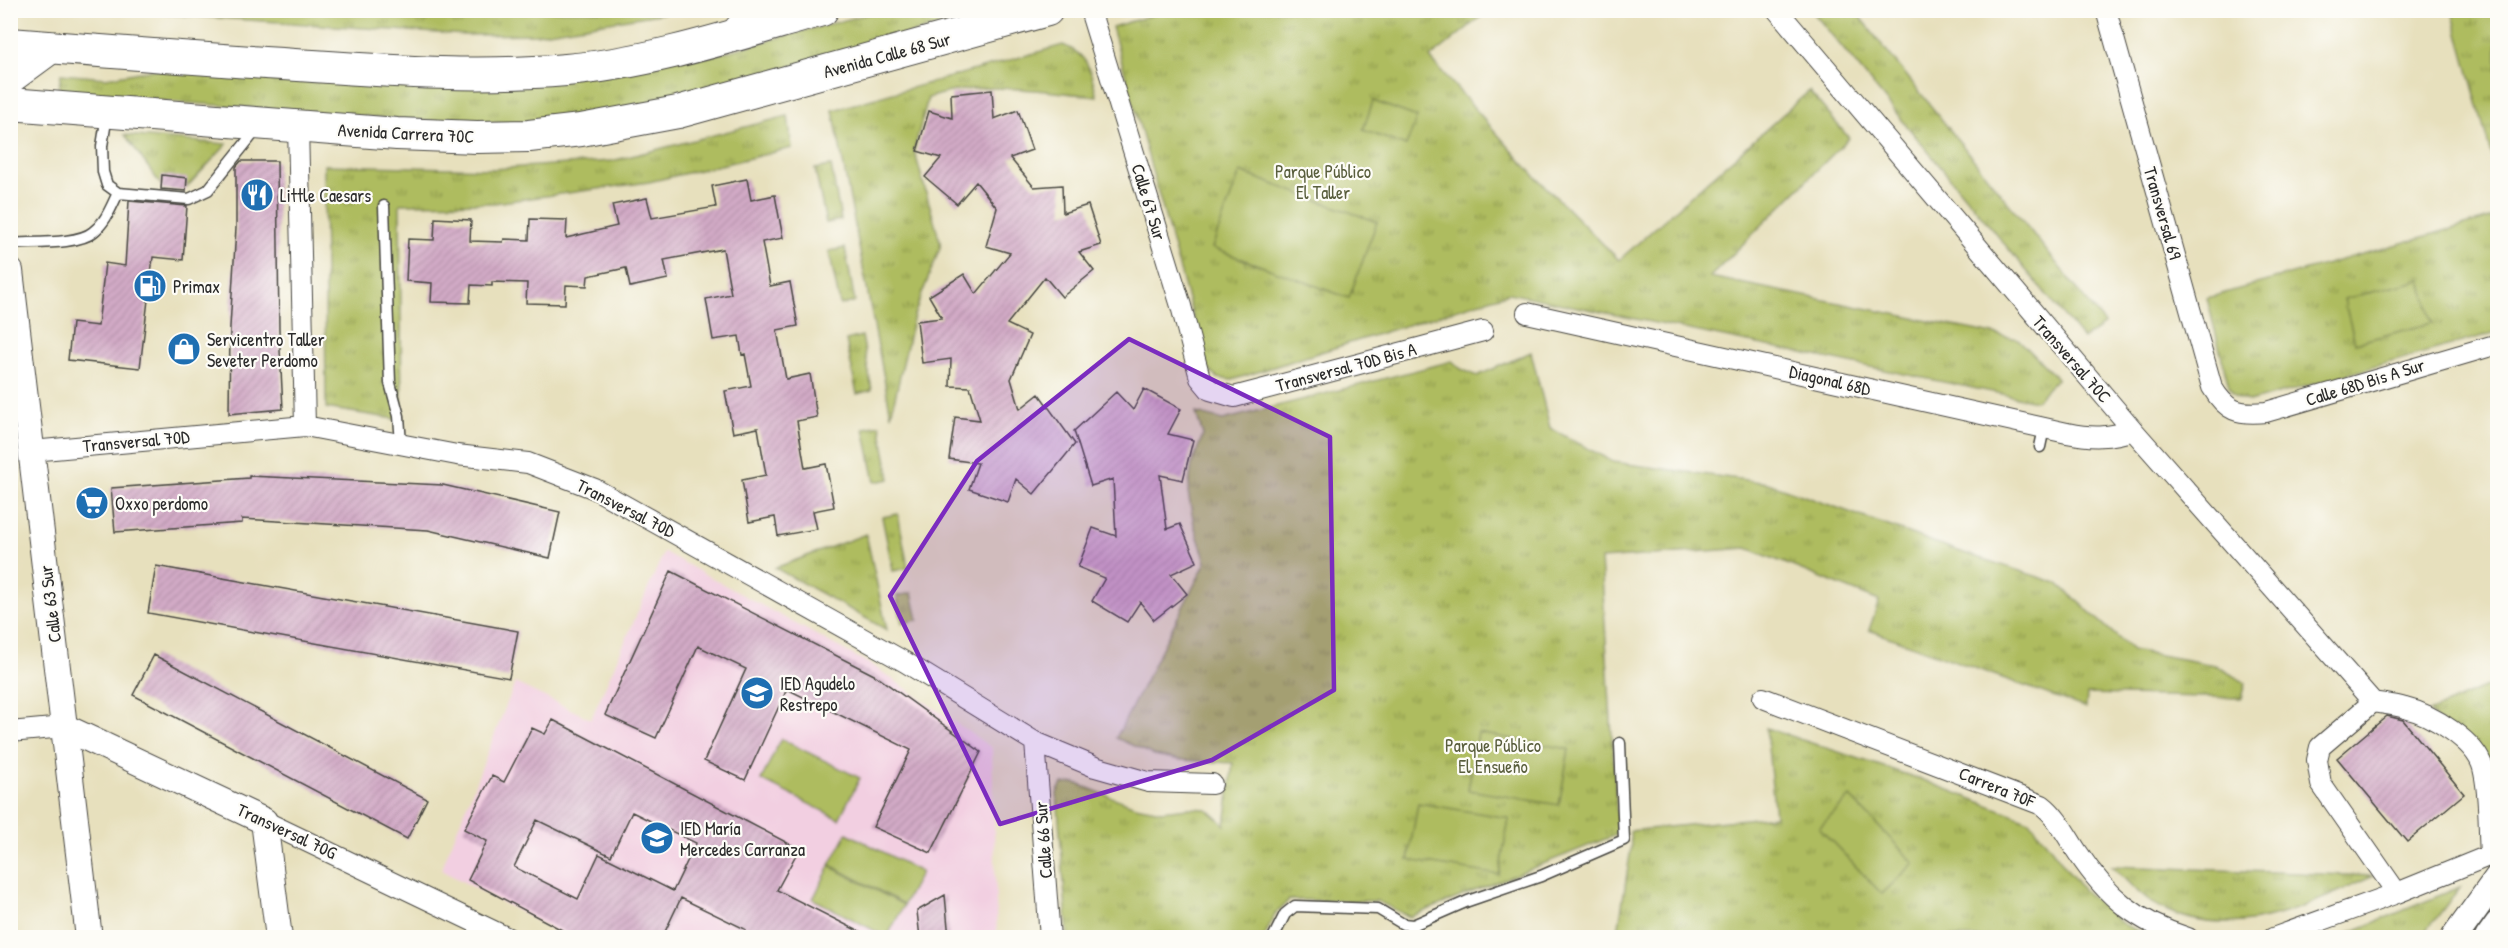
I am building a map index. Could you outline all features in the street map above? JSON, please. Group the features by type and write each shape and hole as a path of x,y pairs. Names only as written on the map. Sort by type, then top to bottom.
{"main road":[{"path":"10,44 128,55 464,75 568,70 611,64 725,38 822,10"},
{"name":"Avenida Calle 68 Sur","path":"797,80 1047,10"},
{"name":"Avenida Carrera 70C","path":"10,104 397,134 529,136 627,123 797,80"}],"street":[{"path":"725,38 749,10"},
{"name":"Calle 67 Sur","path":"1090,10 1178,296 1200,378 1210,390"},
{"name":"Transversal 70C","path":"1776,10 2133,430 2373,702"},
{"name":"Transversal 69","path":"2106,10 2212,387 2220,401 2231,410"},
{"path":"10,81 55,48"},
{"path":"298,126 305,426"},
{"name":"Calle 63 Sur","path":"10,271 89,938"},
{"name":"Diagonal 68D","path":"1527,313 2042,437 2091,438 2113,436 2133,430"},
{"name":"Transversal 70D Bis A","path":"1210,390 1234,397 1483,331"},
{"name":"Calle 68D Bis A Sur","path":"2231,410 2248,414 2266,412 2498,344"},
{"name":"Transversal 70D","path":"32,451 305,426 458,455 528,463 595,489 905,662 1035,742 1095,767 1148,782 1212,784"},
{"name":"Carrera 70F","path":"1763,698 2042,805 2055,819 2086,865 2113,896 2139,918 2188,938"},
{"path":"2397,893 2321,784 2317,760 2320,747 2373,702 2408,708 2432,719 2456,733 2476,752 2483,766 2495,862 2454,938"},
{"path":"10,732 64,726"},
{"name":"Transversal 70G","path":"64,726 469,917 508,938"},
{"name":"Calle 66 Sur","path":"1035,742 1050,938"},
{"path":"264,821 279,938"},
{"path":"2273,938 2397,893 2495,862"},
{"path":"469,917 471,938"},
{"path":"2488,938 2498,924"}],"lane":[{"path":"107,112 102,146 103,172 107,185 118,193 189,199 208,190 263,123"},
{"path":"10,244 81,239 93,233 105,219 118,193"},
{"path":"384,206 390,383 399,416 401,444"},
{"path":"1273,938 1285,914 1295,906 1378,909 1403,924 1413,926 1468,901 1541,876 1624,840 1620,743"}],"highlighted area":[{"path":"1129,339 1330,437 1334,690 1212,760 1000,824 890,596 977,461"}],"shaded area":[{"path":"664,552 875,667 992,748 997,937 567,937 441,870 515,683 591,719"}],"green space":[{"name":"Parque Público El Taller","path":"1169,10 1488,11 1430,58 1532,173 1619,260 1809,91 1849,138 1710,277 2018,339 2057,378 2036,401 1509,293 1232,380 1217,378 1207,367 1112,27"},
{"path":"134,11 677,11 536,34 466,35"},
{"path":"879,11 993,11 680,97 584,117 520,123 427,121 58,93 61,74 106,78 151,70 707,57"},
{"path":"1812,11 1855,11 2105,324 2083,339"},
{"path":"2452,11 2497,11 2497,176"},
{"path":"1063,45 1084,59 1097,96 990,88 948,92 928,98 914,150 941,245 914,315 891,415 833,110"},
{"path":"1373,101 1417,117 1406,146 1363,130"},
{"path":"788,116 792,148 649,182 494,203 400,204 402,420 326,408 324,165 493,169 612,161"},
{"path":"125,135 227,144 186,188 161,185"},
{"path":"831,166 841,220 826,223 815,169"},
{"path":"1240,172 1377,222 1349,298 1212,248"},
{"path":"2497,216 2497,332 2253,401 2238,398 2229,387 2207,298"},
{"path":"845,248 855,302 840,305 829,251"},
{"path":"2421,280 2432,323 2355,343 2344,299"},
{"path":"862,336 872,390 857,394 846,340"},
{"name":"Parque Público El Ensueño","path":"1531,352 1550,428 1613,462 1768,483 1964,553 2057,583 2132,650 2215,665 2246,683 2242,698 2087,694 2086,708 1869,630 1879,601 1747,548 1601,559 1618,834 1410,917 1377,901 1289,900 1275,914 1264,937 1174,938 1160,933 1068,937 1057,793 1062,784 1075,783 1135,806 1161,811 1188,808 1207,809 1225,825 1233,763 1181,760 1154,755 1116,738 1206,562 1194,525 1188,492 1192,463 1203,435 1196,413 1223,420 1452,361 1461,369 1477,376"},
{"path":"880,425 890,479 875,482 864,428"},
{"path":"898,514 908,568 893,571 882,517"},
{"path":"866,534 887,630 775,568"},
{"path":"912,593 918,620 902,623 897,596"},
{"path":"2497,682 2497,831 2487,762 2429,712"},
{"path":"1766,728 1920,779 2030,821 2083,890 2123,924 2151,937 1617,938 1631,848 1630,831 1775,816"},
{"name":"Parque Público El Ensueño","path":"1478,733 1569,749 1559,805 1468,790"},
{"path":"781,739 860,778 839,819 761,780"},
{"path":"1850,797 1914,863 1882,894 1819,828"},
{"path":"1418,803 1509,818 1499,875 1408,860"},
{"path":"847,833 921,872 904,904 830,865"},
{"path":"830,866 904,905 887,937 813,899"},
{"path":"2112,866 2374,876 2319,900 2264,918 2237,923 2209,922 2181,916 2152,903 2136,891"},
{"path":"2460,887 2422,937 2339,937"}],"building":[{"path":"992,90 994,119 1018,110 1032,150 1010,158 1034,187 1062,185 1063,213 1088,205 1101,245 1079,252 1094,271 1062,297 1045,277 1007,324 1030,335 1011,379 1020,409 1039,394 1075,444 1034,494 1016,479 1008,502 969,489 978,463 949,459 955,417 980,420 970,387 950,386 951,359 922,363 917,321 942,318 929,296 964,274 976,294 1010,253 986,246 997,208 976,182 957,204 925,177 941,158 917,151 929,111 952,118 951,94"},
{"path":"241,161 277,161 279,330 283,409 229,414 236,167"},
{"path":"162,175 187,178 186,191 161,189"},
{"path":"747,179 751,200 775,195 783,238 762,242 770,286 790,282 798,326 777,330 786,379 810,374 817,417 797,421 805,468 826,464 834,507 813,511 817,529 778,536 775,517 749,522 742,480 766,475 758,428 733,433 725,391 751,386 745,354 742,355 739,336 713,340 706,299 731,294 723,249 664,260 668,279 630,287 626,268 588,276 587,286 566,285 565,304 526,303 527,283 492,282 492,286 471,285 470,303 431,302 432,283 406,281 408,239 434,240 435,218 471,220 470,241 503,242 504,239 529,240 530,219 567,220 566,238 617,226 612,205 647,198 652,218 716,207 712,186"},
{"path":"129,201 187,206 183,260 153,257 140,368 68,360 72,323 98,326 105,263 125,266"},
{"path":"1144,389 1181,409 1168,434 1193,440 1183,480 1160,475 1167,529 1180,524 1197,562 1171,574 1187,594 1154,620 1140,602 1127,622 1092,601 1105,578 1078,567 1093,528 1116,536 1113,479 1091,486 1074,431 1116,392 1133,410"},
{"path":"249,476 443,485 560,512 550,558 428,530 242,519 242,523 115,532 111,488 249,478"},
{"path":"156,566 518,631 509,678 148,613"},
{"path":"671,571 876,676 981,752 931,853 873,827 911,750 787,689 745,780 704,761 746,669 698,646 656,738 605,715"},
{"path":"154,655 427,799 407,839 133,695"},
{"path":"2387,716 2403,720 2464,794 2407,842 2337,758"},
{"path":"553,720 799,849 777,890 872,938 741,938 745,929 681,898 662,938 577,938 468,880 487,841 464,829 492,776 504,782 532,728 545,734","holes":["632,812 696,843 673,891 599,854 578,899 514,867 537,820 611,856"]},
{"path":"945,895 949,938 920,938 917,911"}],"place":[{"name":"Little Caesars","path":"257,195"},
{"name":"Primax","path":"150,286"},
{"name":"Servicentro Taller Seveter Perdomo","path":"184,349"},
{"name":"Oxxo perdomo","path":"92,503"},
{"name":"IED Agudelo Restrepo","path":"757,693"},
{"name":"IED María Mercedes Carranza","path":"657,838"}]}
